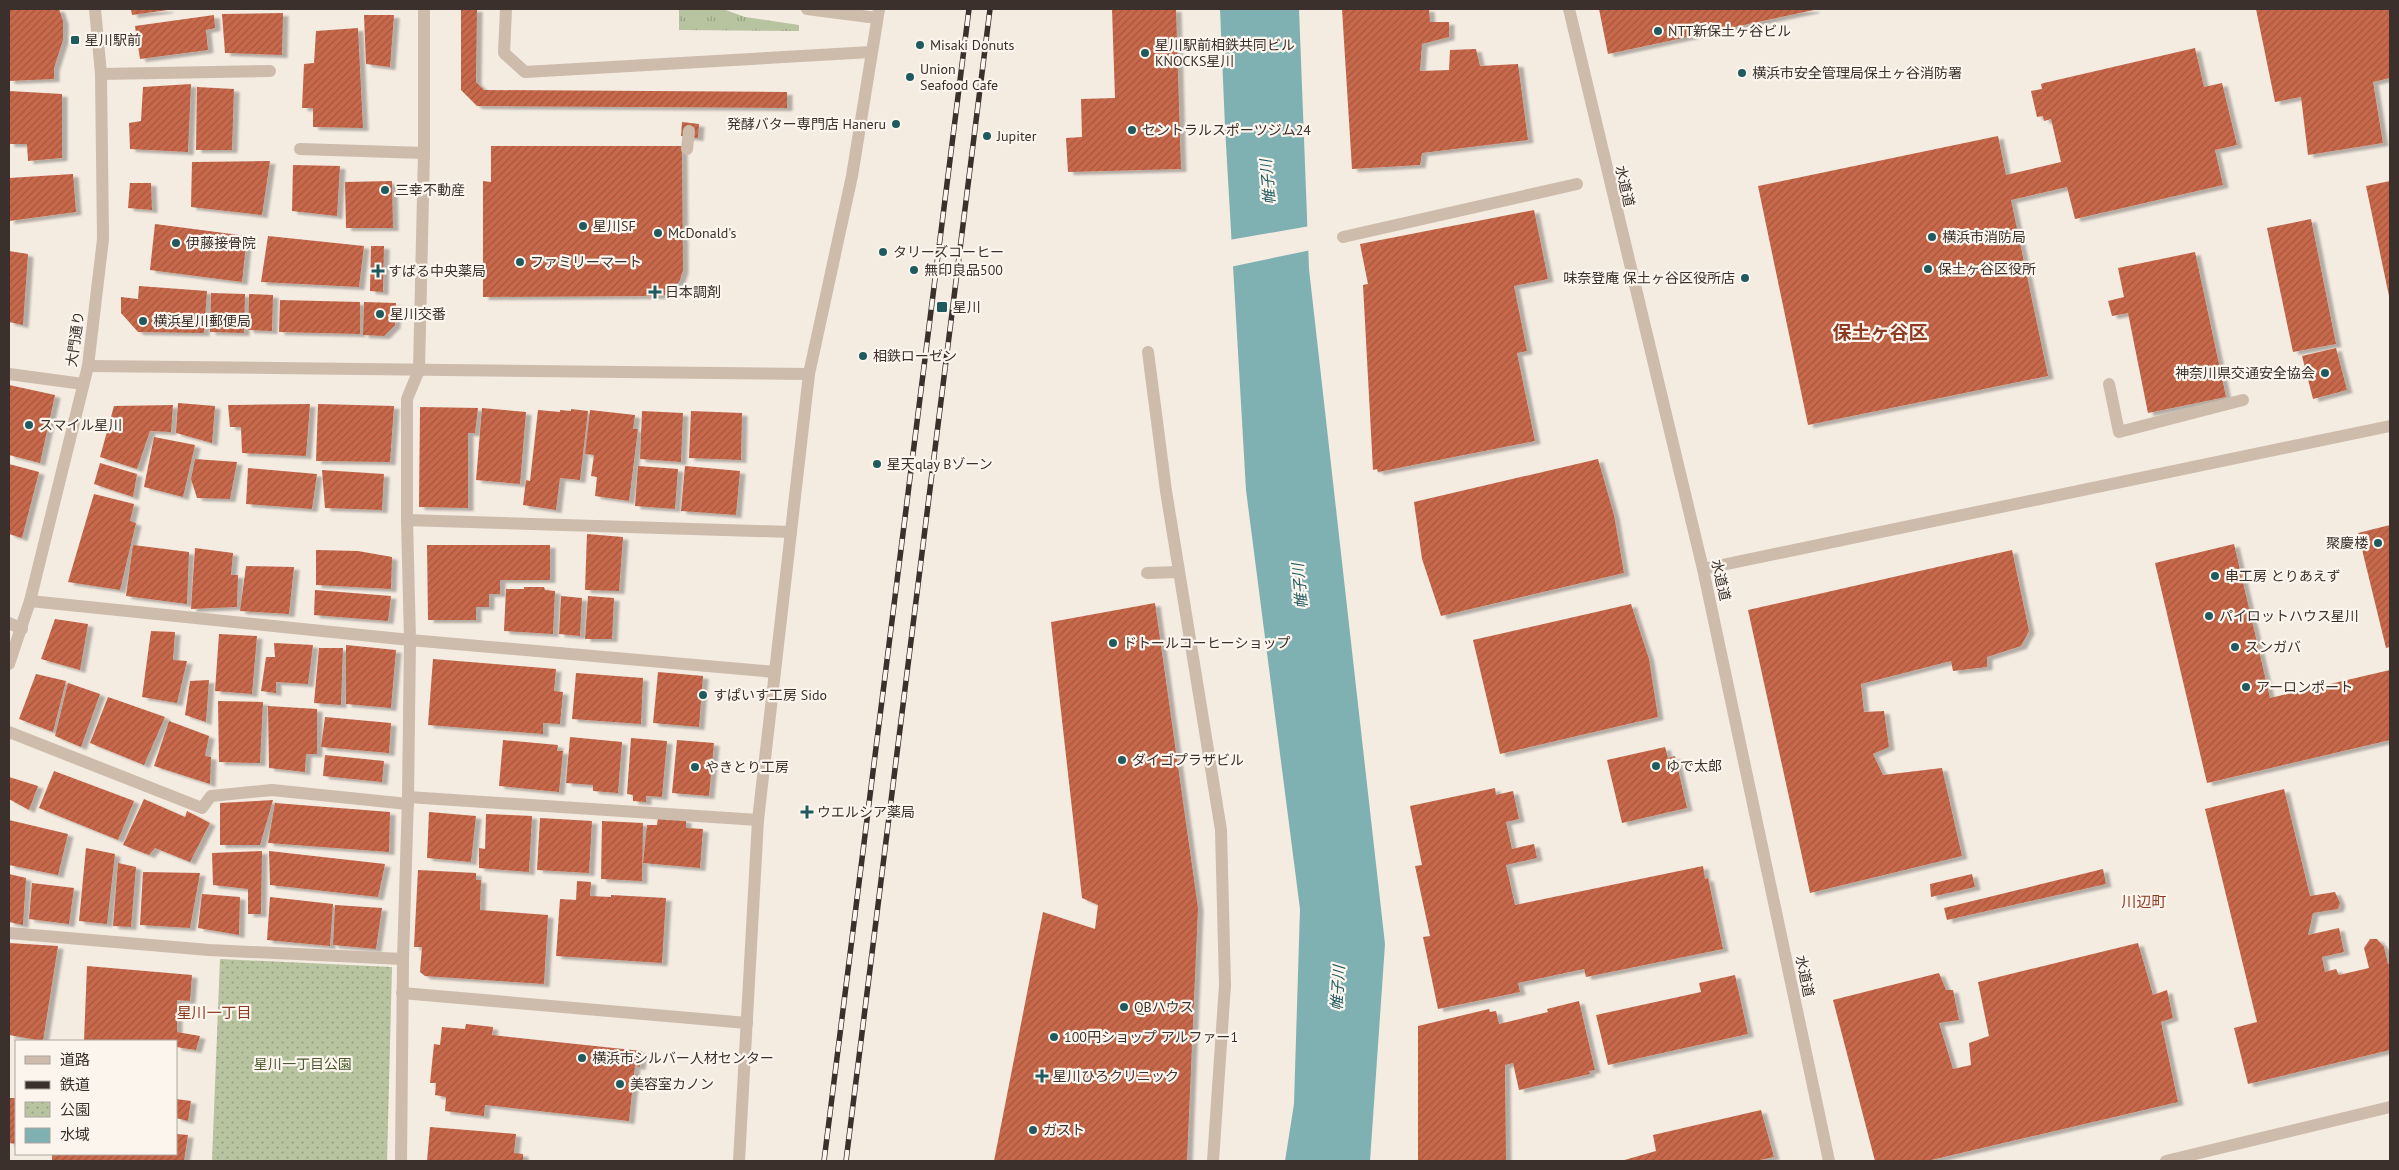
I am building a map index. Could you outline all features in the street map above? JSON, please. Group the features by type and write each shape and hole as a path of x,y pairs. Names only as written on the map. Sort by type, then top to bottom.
{"street":[{"name":"大門通り","path":"9,664 30,600 88,366 103,239 101,74 95,9"},
{"path":"401,1161 402,993 408,801 410,640 407,520 407,399 420,370 424,153 424,9"},
{"path":"506,9 504,53 525,72 871,52"},
{"path":"738,1161 758,820 809,374 852,176 878,13 807,9"},
{"name":"水道道","path":"1568,9 1703,569 1829,1161"},
{"path":"101,74 270,71"},
{"path":"687,149 689,131"},
{"path":"300,149 424,153"},
{"path":"1344,237 1577,184"},
{"path":"1148,352 1179,572 1221,830 1225,985 1213,1161"},
{"path":"88,366 809,374"},
{"path":"9,374 83,384"},
{"path":"2109,384 2120,432 2243,400"},
{"path":"1703,569 2390,426"},
{"path":"407,520 791,532"},
{"path":"1147,572 1179,572"},
{"path":"30,600 410,640 775,672"},
{"path":"9,623 22,629"},
{"path":"9,732 202,808 211,796 272,790 408,801 758,820"},
{"path":"9,933 209,950 403,959"},
{"path":"402,993 747,1023"},
{"path":"2166,1161 2390,1107"}],"green space":[{"path":"679,9 723,9 745,17 799,25 799,31 679,30"},
{"name":"星川一丁目公園","path":"220,959 392,967 387,1161 212,1161"}],"water":[{"name":"帷子川","path":"1220,9 1299,9 1309,269 1385,944 1370,1161 1285,1161 1294,1104 1300,909 1246,490"}],"pier":[{"path":"1310,226 1311,250 1230,267 1229,240"}],"building":[{"path":"9,9 59,9 63,21 63,40 54,68 54,79 9,81"},
{"path":"131,9 168,9 168,10 132,15"},
{"path":"461,9 477,9 476,82 484,90 787,92 787,108 477,106 461,90"},
{"name":"星川駅前相鉄共同ビル KNOCKS星川","path":"1112,9 1176,9 1181,169 1068,172 1066,138 1082,137 1081,99 1115,98"},
{"path":"1342,9 1429,9 1430,22 1449,22 1449,37 1422,44 1420,71 1449,70 1450,50 1476,49 1480,66 1518,64 1528,140 1422,153 1420,165 1352,169"},
{"name":"NTT新保土ヶ谷ビル","path":"1599,9 1814,9 1814,10 1608,54"},
{"path":"2256,9 2390,9 2390,78 2373,82 2383,143 2308,155 2301,97 2275,102"},
{"path":"283,13 282,55 225,53 222,14"},
{"path":"214,15 215,28 206,30 208,50 140,59 135,26"},
{"path":"364,15 394,15 390,67 366,64"},
{"path":"358,28 363,128 313,127 313,108 302,108 304,64 314,63 316,31"},
{"path":"2195,48 2204,87 2222,83 2237,145 2215,150 2223,185 2075,219 2067,187 2011,200 2048,376 1808,425 1758,186 1998,136 2006,175 2061,162 2051,119 2044,121 2043,116 2037,117 2031,91 2042,89 2041,84 2044,83"},
{"path":"191,84 188,152 130,149 129,123 141,121 143,87"},
{"path":"197,87 234,89 232,150 196,150"},
{"path":"9,91 62,94 62,158 28,161 27,144 9,144"},
{"path":"682,122 699,124 698,138 681,136"},
{"name":"星川SF","path":"491,146 682,146 683,270 680,280 666,295 657,296 483,297 483,181 491,182"},
{"path":"270,161 262,215 191,207 192,162"},
{"path":"293,165 340,166 337,216 292,211"},
{"path":"73,174 76,212 9,221 9,178"},
{"path":"392,181 393,228 346,228 345,182"},
{"path":"2390,181 2390,296 2389,296 2366,186"},
{"path":"130,183 151,183 152,210 128,208"},
{"path":"1534,210 1548,279 1514,286 1527,351 1517,353 1535,441 1378,472 1377,469 1373,470 1363,285 1368,284 1360,244"},
{"path":"2311,219 2336,344 2293,352 2267,228"},
{"path":"155,224 247,236 242,282 150,270"},
{"path":"268,236 364,246 359,287 261,282"},
{"path":"371,246 384,246 383,292 370,291"},
{"path":"9,251 28,254 23,325 9,322"},
{"path":"2195,252 2226,397 2148,413 2128,313 2112,316 2108,301 2124,297 2118,268"},
{"path":"139,286 207,291 204,333 138,332 121,313 121,297 138,299"},
{"path":"211,293 245,294 244,333 210,332"},
{"path":"249,294 273,295 272,331 248,330"},
{"path":"280,300 360,302 360,334 279,332"},
{"name":"星川交番","path":"364,302 396,303 395,325 384,336 363,335"},
{"name":"神奈川県交通安全協会","path":"2336,348 2347,390 2313,399 2302,356"},
{"name":"スマイル星川","path":"9,385 55,395 40,463 9,455"},
{"path":"178,403 215,406 212,443 176,433"},
{"path":"310,404 306,456 242,453 241,427 230,427 228,405"},
{"path":"318,404 394,406 390,462 316,461"},
{"path":"173,405 171,432 150,431 137,469 100,457 114,406"},
{"path":"420,407 478,408 475,433 468,433 468,508 419,507"},
{"path":"482,408 526,412 520,484 476,480"},
{"path":"571,409 588,411 580,480 560,478 556,510 523,505 526,480 530,481 538,410 560,412 560,410 571,411"},
{"path":"590,410 635,415 633,429 638,429 629,501 595,496 597,477 591,476 594,455 585,454"},
{"path":"642,411 683,413 681,462 640,459"},
{"path":"691,411 742,413 741,460 689,458"},
{"path":"154,437 195,445 183,497 144,487"},
{"path":"195,459 237,462 230,499 197,498 191,479"},
{"path":"1598,459 1614,515 1624,573 1441,616 1422,559 1414,502"},
{"path":"100,463 137,474 133,497 94,484"},
{"path":"9,464 39,472 22,538 9,534"},
{"path":"638,466 678,469 675,509 635,506"},
{"path":"685,466 740,471 736,515 681,511"},
{"path":"248,468 317,474 312,509 246,504"},
{"path":"322,470 384,474 382,510 325,508"},
{"path":"94,494 134,504 130,521 136,523 120,590 68,582"},
{"name":"パイロットハウス星川","path":"2390,525 2390,647 2386,648 2358,533"},
{"path":"587,534 623,537 619,591 585,590"},
{"name":"パイロットハウス星川","path":"2234,544 2270,698 2390,670 2390,740 2207,783 2155,563"},
{"path":"133,545 189,552 187,604 126,596"},
{"path":"427,545 550,545 550,580 500,580 500,594 489,594 489,607 476,607 476,620 428,620"},
{"path":"195,548 233,553 231,575 238,575 237,607 191,609"},
{"path":"316,550 358,551 392,557 391,589 316,585"},
{"path":"2012,550 2029,631 2021,646 1987,657 1987,667 1953,671 1951,661 1861,684 1864,712 1884,711 1889,747 1873,754 1883,775 1942,768 1962,856 1810,893 1748,610"},
{"path":"246,566 294,567 289,614 240,611"},
{"path":"524,587 544,587 545,590 555,591 553,634 504,631 506,589 524,589"},
{"path":"315,590 391,596 388,621 314,615"},
{"path":"561,596 582,598 580,636 559,634"},
{"path":"588,596 614,598 612,639 585,639"},
{"name":"ダイゴプラザビル","path":"1155,603 1198,908 1187,1161 994,1161 1043,912 1095,929 1098,905 1082,898 1051,622"},
{"path":"1631,604 1649,659 1658,717 1500,754 1473,640"},
{"path":"55,619 88,624 80,670 41,659"},
{"path":"151,631 175,632 173,660 187,661 177,703 142,697"},
{"path":"219,634 257,636 252,694 215,691"},
{"path":"274,643 313,645 308,684 276,682 276,693 261,691 266,657 275,657"},
{"path":"346,645 396,650 391,708 346,704"},
{"path":"319,648 343,648 341,705 314,703"},
{"path":"433,659 556,669 554,691 563,692 560,724 543,723 543,734 428,725"},
{"path":"658,672 703,676 699,727 653,723"},
{"path":"576,673 643,678 641,724 572,719"},
{"path":"36,674 66,681 53,732 19,719"},
{"path":"209,680 206,722 185,715 190,681"},
{"path":"68,683 100,694 81,747 55,736"},
{"path":"108,697 165,717 144,765 90,743"},
{"path":"218,701 263,702 260,763 219,762"},
{"path":"268,706 317,709 317,754 306,754 305,772 269,768"},
{"path":"325,717 391,723 389,753 321,747"},
{"path":"169,721 209,736 205,756 211,757 210,784 154,766"},
{"path":"570,737 622,742 618,793 593,791 593,785 566,783"},
{"path":"631,738 667,741 662,797 646,796 646,802 633,801 633,795 627,794"},
{"path":"503,740 558,745 557,751 563,751 559,792 499,786"},
{"path":"677,740 714,743 709,796 672,793"},
{"path":"1665,747 1668,758 1675,756 1687,808 1622,823 1607,760"},
{"path":"325,755 384,761 382,782 323,776"},
{"path":"54,771 134,801 118,840 39,808"},
{"path":"9,777 38,786 29,810 9,799"},
{"path":"1495,788 1496,795 1513,791 1519,819 1506,822 1512,849 1534,844 1537,858 1506,865 1515,905 1703,866 1705,879 1708,878 1723,949 1586,977 1584,969 1518,983 1520,992 1438,1009 1423,937 1430,936 1415,866 1422,865 1410,806"},
{"path":"2284,789 2310,896 2335,892 2340,903 2338,909 2313,913 2308,935 2339,928 2344,952 2322,957 2325,972 2336,969 2339,975 2369,968 2364,948 2370,939 2377,939 2384,947 2388,964 2390,963 2390,1050 2248,1084 2234,1028 2257,1022 2205,809"},
{"path":"144,799 185,817 187,811 210,823 190,862 155,848 149,855 123,845"},
{"path":"273,800 260,845 220,845 220,803"},
{"path":"275,803 390,812 389,852 268,843"},
{"path":"429,812 476,816 471,862 427,858"},
{"path":"486,814 532,816 529,872 479,868 479,848 485,849"},
{"path":"540,818 592,821 589,873 537,870"},
{"path":"658,818 686,820 686,828 703,829 700,868 643,863 647,825 657,825"},
{"path":"9,820 68,834 58,875 9,865"},
{"path":"602,821 643,823 642,881 601,879"},
{"path":"86,848 115,854 107,924 79,921"},
{"path":"262,851 261,914 248,914 248,889 213,885 212,853"},
{"path":"269,851 385,864 378,897 270,885"},
{"path":"118,863 136,867 131,927 113,926"},
{"path":"2103,869 2106,884 1947,920 1944,908"},
{"path":"418,870 476,873 476,880 481,880 480,910 548,915 544,984 425,976 420,972 422,947 414,947"},
{"path":"143,872 200,873 190,928 140,925"},
{"path":"9,874 26,878 23,925 9,922"},
{"path":"1972,874 1975,887 1931,897 1930,884"},
{"path":"577,881 591,882 590,896 611,897 611,895 666,898 662,963 556,956 560,899 576,900"},
{"path":"32,883 74,888 69,924 29,919"},
{"path":"202,894 240,897 239,935 198,928"},
{"path":"270,897 333,904 330,946 267,940"},
{"path":"335,905 382,908 376,949 333,945"},
{"path":"9,943 58,946 43,1040 9,1035"},
{"path":"2138,943 2153,995 2167,990 2173,1018 2161,1022 2178,1102 1927,1161 1875,1161 1833,1000 1939,973 1946,990 1953,990 1959,1020 1939,1023 1953,1069 1971,1065 1969,1043 1989,1036 1978,982"},
{"path":"87,966 192,975 190,1001 177,1000 177,1032 200,1036 196,1050 178,1047 178,1040 84,1040"},
{"path":"1735,975 1748,1034 1608,1065 1596,1015 1701,992 1699,983"},
{"path":"1579,1001 1595,1070 1589,1071 1590,1074 1519,1090 1513,1063 1505,1065 1506,1161 1418,1161 1418,1026 1489,1009 1490,1012 1496,1011 1499,1024 1548,1012 1547,1009"},
{"path":"466,1024 493,1027 492,1035 642,1051 640,1067 635,1066 629,1121 485,1105 484,1116 445,1111 446,1097 435,1095 436,1083 430,1083 434,1044 440,1045 442,1027 465,1029"},
{"path":"9,1098 15,1098 15,1144 9,1143"},
{"path":"178,1099 191,1101 188,1121 178,1118"},
{"path":"1761,1110 1774,1157 1755,1161 1621,1161 1656,1151 1653,1135"},
{"path":"430,1127 516,1134 514,1153 523,1154 523,1161 427,1161"},
{"path":"178,1134 188,1135 184,1161 52,1161 52,1155 178,1155"}],"railway":[{"path":"824,1161 969,9"},
{"path":"846,1161 990,9"}],"place":[{"name":"NTT新保土ヶ谷ビル","path":"1658,31"},
{"name":"星川駅前","path":"75,40"},
{"name":"Misaki Donuts","path":"920,45"},
{"name":"星川駅前相鉄共同ビル KNOCKS星川","path":"1145,53"},
{"name":"横浜市安全管理局保土ヶ谷消防署","path":"1742,73"},
{"name":"Union Seafood Cafe","path":"910,77"},
{"name":"発酵バター専門店 Haneru","path":"896,124"},
{"name":"セントラルスポーツジム24","path":"1132,130"},
{"name":"Jupiter","path":"987,136"},
{"name":"三幸不動産","path":"385,190"},
{"name":"星川SF","path":"583,226"},
{"name":"McDonald's","path":"658,233"},
{"name":"横浜市消防局","path":"1932,237"},
{"name":"伊藤接骨院","path":"176,243"},
{"name":"タリーズコーヒー","path":"883,252"},
{"name":"ファミリーマート","path":"520,262"},
{"name":"保土ヶ谷区役所","path":"1928,269"},
{"name":"無印良品500","path":"914,270"},
{"name":"すばる中央薬局","path":"378,271"},
{"name":"味奈登庵 保土ヶ谷区役所店","path":"1745,278"},
{"name":"日本調剤","path":"655,292"},
{"name":"星川","path":"942,307"},
{"name":"星川交番","path":"380,314"},
{"name":"横浜星川郵便局","path":"143,321"},
{"name":"相鉄ローゼン","path":"863,356"},
{"name":"神奈川県交通安全協会","path":"2325,373"},
{"name":"スマイル星川","path":"29,425"},
{"name":"星天qlay Bゾーン","path":"877,464"},
{"name":"聚慶楼","path":"2378,543"},
{"name":"串工房 とりあえず","path":"2215,576"},
{"name":"パイロットハウス星川","path":"2209,616"},
{"name":"ドトールコーヒーショップ","path":"1113,643"},
{"name":"スンガバ","path":"2235,647"},
{"name":"アーロンポート","path":"2246,687"},
{"name":"すぱいす工房 Sido","path":"703,695"},
{"name":"ダイゴプラザビル","path":"1122,760"},
{"name":"ゆで太郎","path":"1656,766"},
{"name":"やきとり工房","path":"695,767"},
{"name":"ウエルシア薬局","path":"807,812"},
{"name":"QBハウス","path":"1124,1007"},
{"name":"100円ショップ アルファー1","path":"1054,1037"},
{"name":"横浜市シルバー人材センター","path":"582,1058"},
{"name":"星川ひろクリニック","path":"1042,1076"},
{"name":"美容室カノン","path":"620,1084"},
{"name":"ガスト","path":"1033,1130"}],"district":[{"name":"保土ヶ谷区","path":"1880,332"},
{"name":"川辺町","path":"2144,902"},
{"name":"星川一丁目","path":"214,1013"}]}
